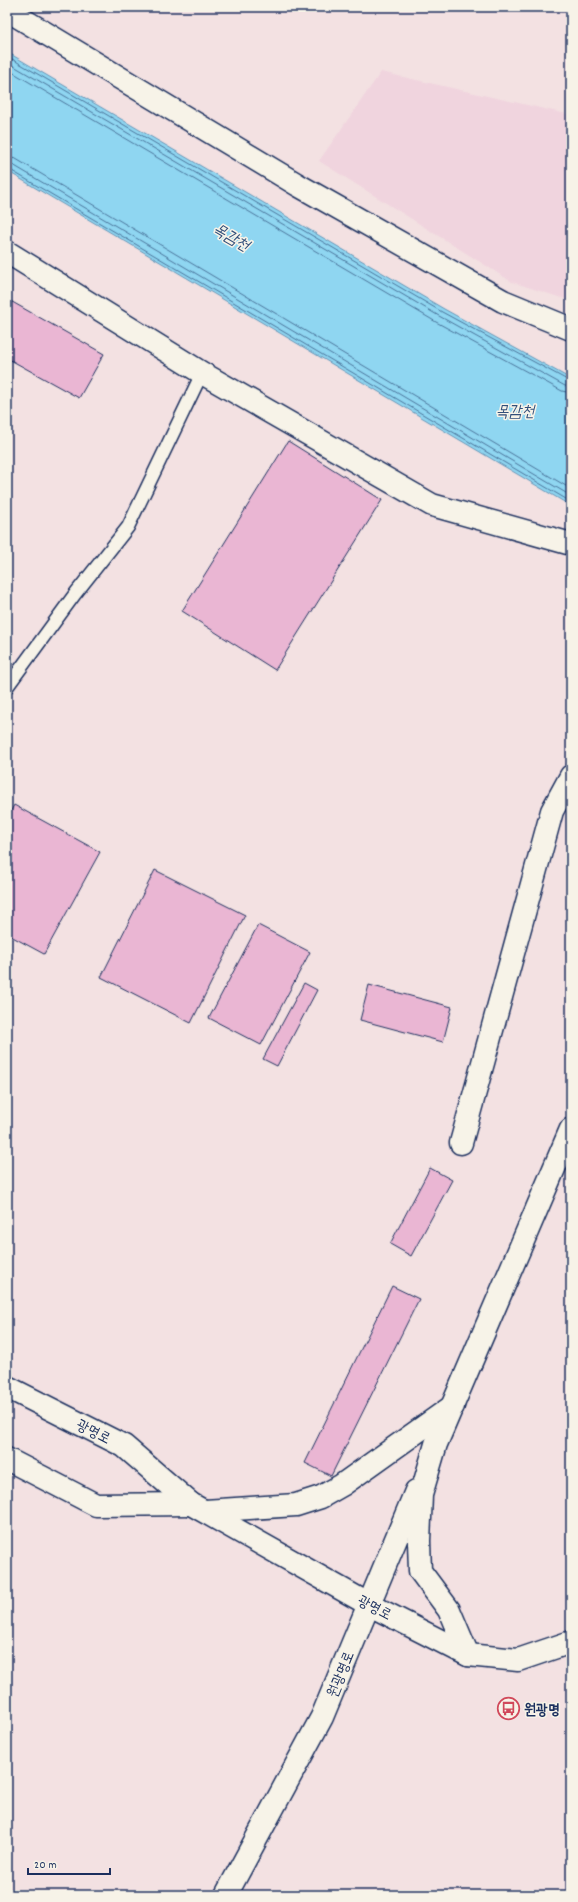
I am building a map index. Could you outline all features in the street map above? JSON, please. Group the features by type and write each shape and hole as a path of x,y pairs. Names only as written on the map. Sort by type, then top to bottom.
{"street":[{"path":"7,10 298,185 503,301 571,330"},
{"path":"7,252 202,374 432,505 571,544"},
{"path":"461,1143 552,811 571,776"},
{"path":"468,1655 449,1610 420,1572 418,1541 421,1495 436,1444 569,1134"},
{"name":"광명로","path":"7,1387 124,1446 198,1507 368,1604 468,1655 518,1660 571,1642"},
{"path":"7,1459 96,1505 198,1507 296,1505 321,1497 342,1485 453,1406"},
{"name":"원광명로","path":"226,1895 322,1717 436,1444"}],"lane":[{"path":"7,686 74,594 128,527 202,374"}],"shaded area":[{"path":"381,72 571,115 571,301 512,282 319,161"}],"water":[{"name":"목감천","path":"7,52 444,309 571,379 571,506 7,171"}],"building":[{"path":"7,299 104,354 79,398 7,358"},
{"path":"288,441 382,500 275,670 182,611"},
{"path":"14,805 100,852 44,954 7,934 7,818"},
{"path":"155,870 245,915 191,1023 101,977"},
{"path":"258,925 310,952 261,1045 209,1018"},
{"path":"304,983 317,990 277,1066 263,1059"},
{"path":"369,985 452,1007 443,1042 360,1020"},
{"path":"430,1168 452,1180 411,1256 390,1244"},
{"path":"392,1286 419,1299 331,1476 305,1463"}],"place":[{"name":"원광명","path":"508,1709"}]}
